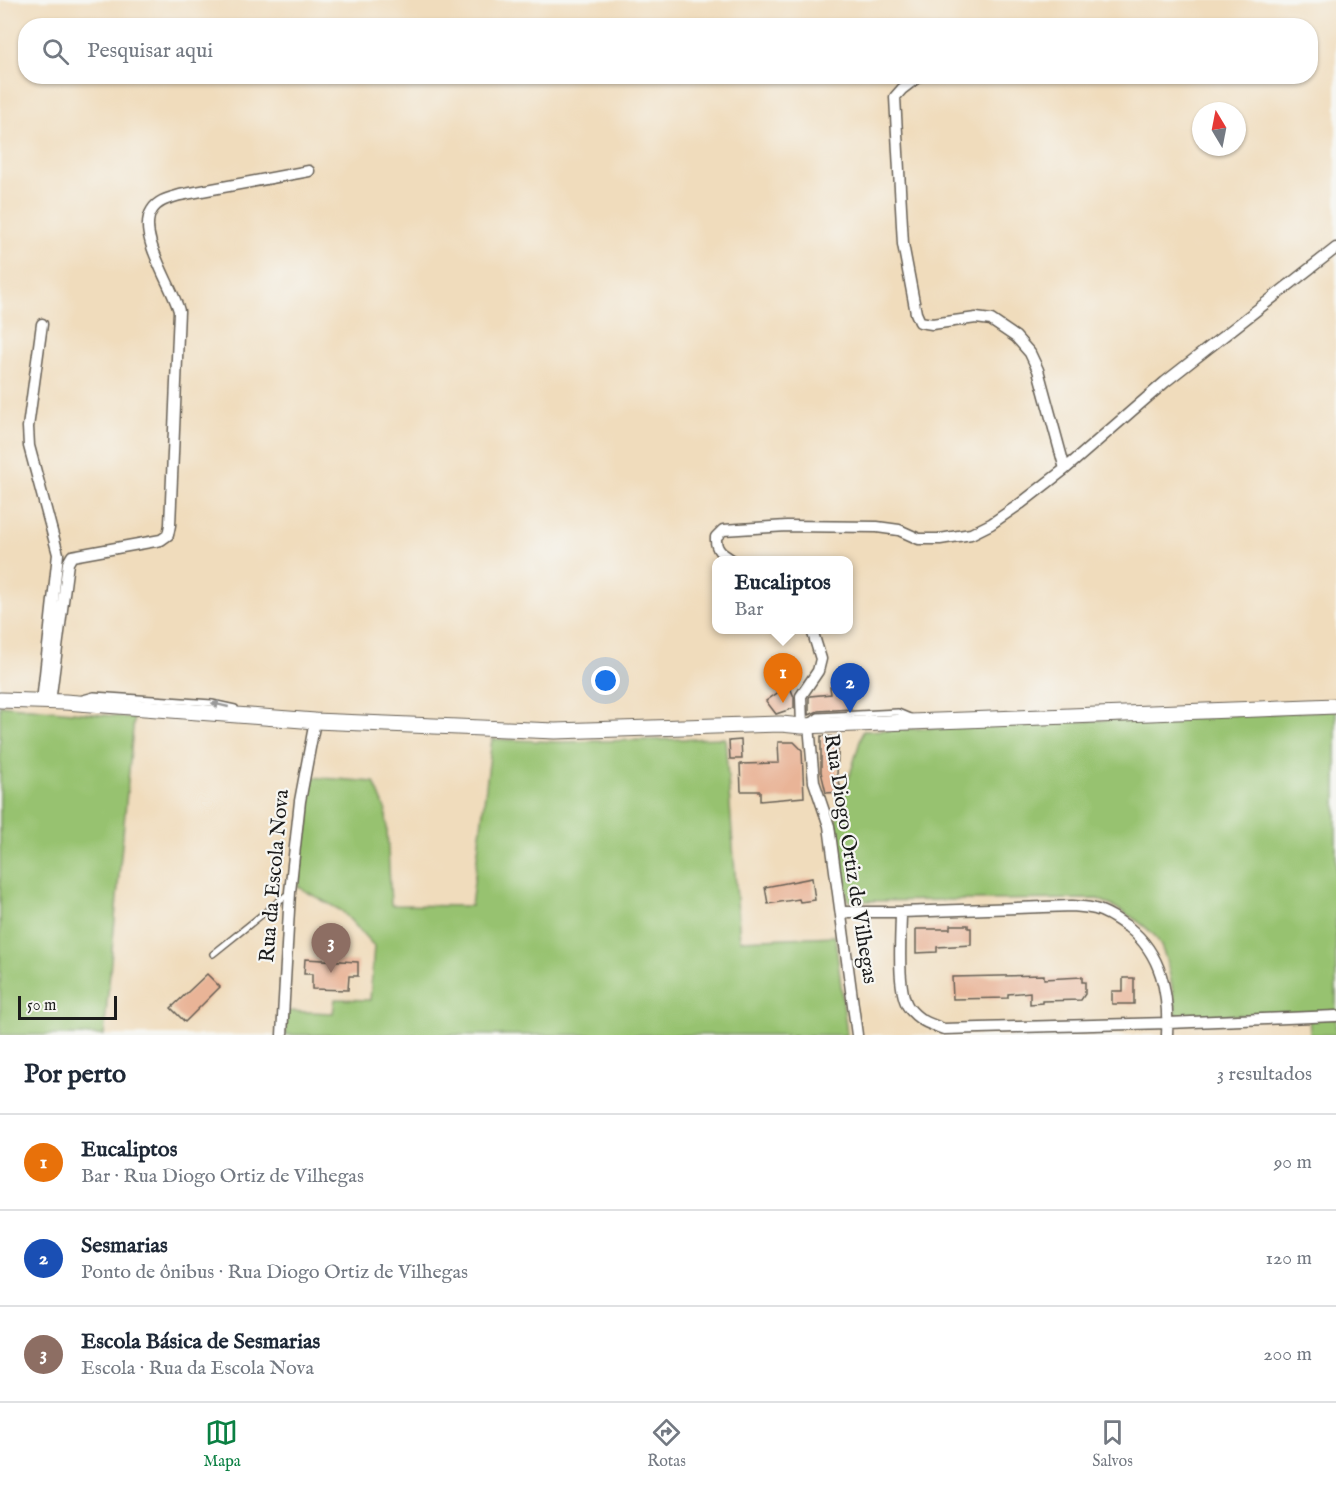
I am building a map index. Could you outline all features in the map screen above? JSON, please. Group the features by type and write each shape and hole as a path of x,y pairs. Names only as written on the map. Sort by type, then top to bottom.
{"main road":[{"path":"0,700 277,719 555,731 781,724 806,726 1336,706"}],"street":[{"path":"910,84 895,97 903,244 916,313 920,322 932,324 976,318 991,320 1016,338 1030,353 1038,370 1065,469"},
{"path":"52,702 68,563 72,556 161,540 168,535 179,310 149,239 147,225 152,209 163,200 180,195 309,171"},
{"path":"724,556 716,544 716,537 723,530 787,526 878,527 899,530 919,539 940,539 970,534 992,524 1065,469 1165,382 1336,248"},
{"path":"42,324 28,427 29,446 58,554 52,702"},
{"name":"Rua Diogo Ortiz de Vilhegas","path":"814,634 821,659 818,670 801,696 814,782 829,826 857,1035"},
{"name":"Rua da Escola Nova","path":"282,1035 290,892 300,801 315,721"},
{"path":"841,912 1072,906 1095,909 1116,918 1147,945 1158,965 1165,986 1167,1035"},
{"path":"901,912 901,986 908,1007 924,1023 944,1029 1336,1016"}],"lane":[{"path":"213,954 290,892"}],"green space":[{"path":"0,705 134,718 104,1035 0,1035"},
{"path":"1336,710 1336,1035 1310,1035 1309,1013 1177,1017 1170,974 1163,952 1154,935 1135,919 1098,899 848,901 836,822 863,731"},
{"path":"725,738 740,940 835,936 847,1035 286,1035 286,1011 333,1013 335,999 370,1000 374,946 342,911 298,887 311,777 374,782 386,811 391,905 471,906 492,739 561,742"}],"building":[{"path":"789,685 794,697 794,708 776,714 766,701"},
{"path":"830,687 844,688 851,709 818,711 809,715 810,696 831,694"},
{"path":"821,736 839,737 837,775 842,792 826,793 821,772"},
{"path":"741,740 742,759 730,759 729,741"},
{"path":"778,742 794,742 802,750 804,797 760,801 760,791 741,791 740,764 779,763"},
{"path":"812,878 815,900 800,902 799,899 768,904 765,887"},
{"path":"950,925 968,925 968,928 971,928 971,945 937,947 937,952 916,953 916,929 950,929"},
{"path":"305,959 358,962 358,976 349,976 348,990 312,989 312,974 304,974"},
{"path":"207,974 220,987 185,1022 171,1008"},
{"path":"1044,975 1044,979 1082,977 1082,982 1085,982 1085,994 1081,1000 1042,1001 1042,1003 1030,1004 1030,992 1008,994 1008,998 953,999 952,977"},
{"path":"1123,978 1134,978 1134,1004 1112,1004 1112,991 1123,991"}],"place":[{"name":"Eucaliptos","path":"783,703"},
{"name":"Sesmarias","path":"850,713"},
{"name":"Escola Básica de Sesmarias","path":"331,973"}]}
